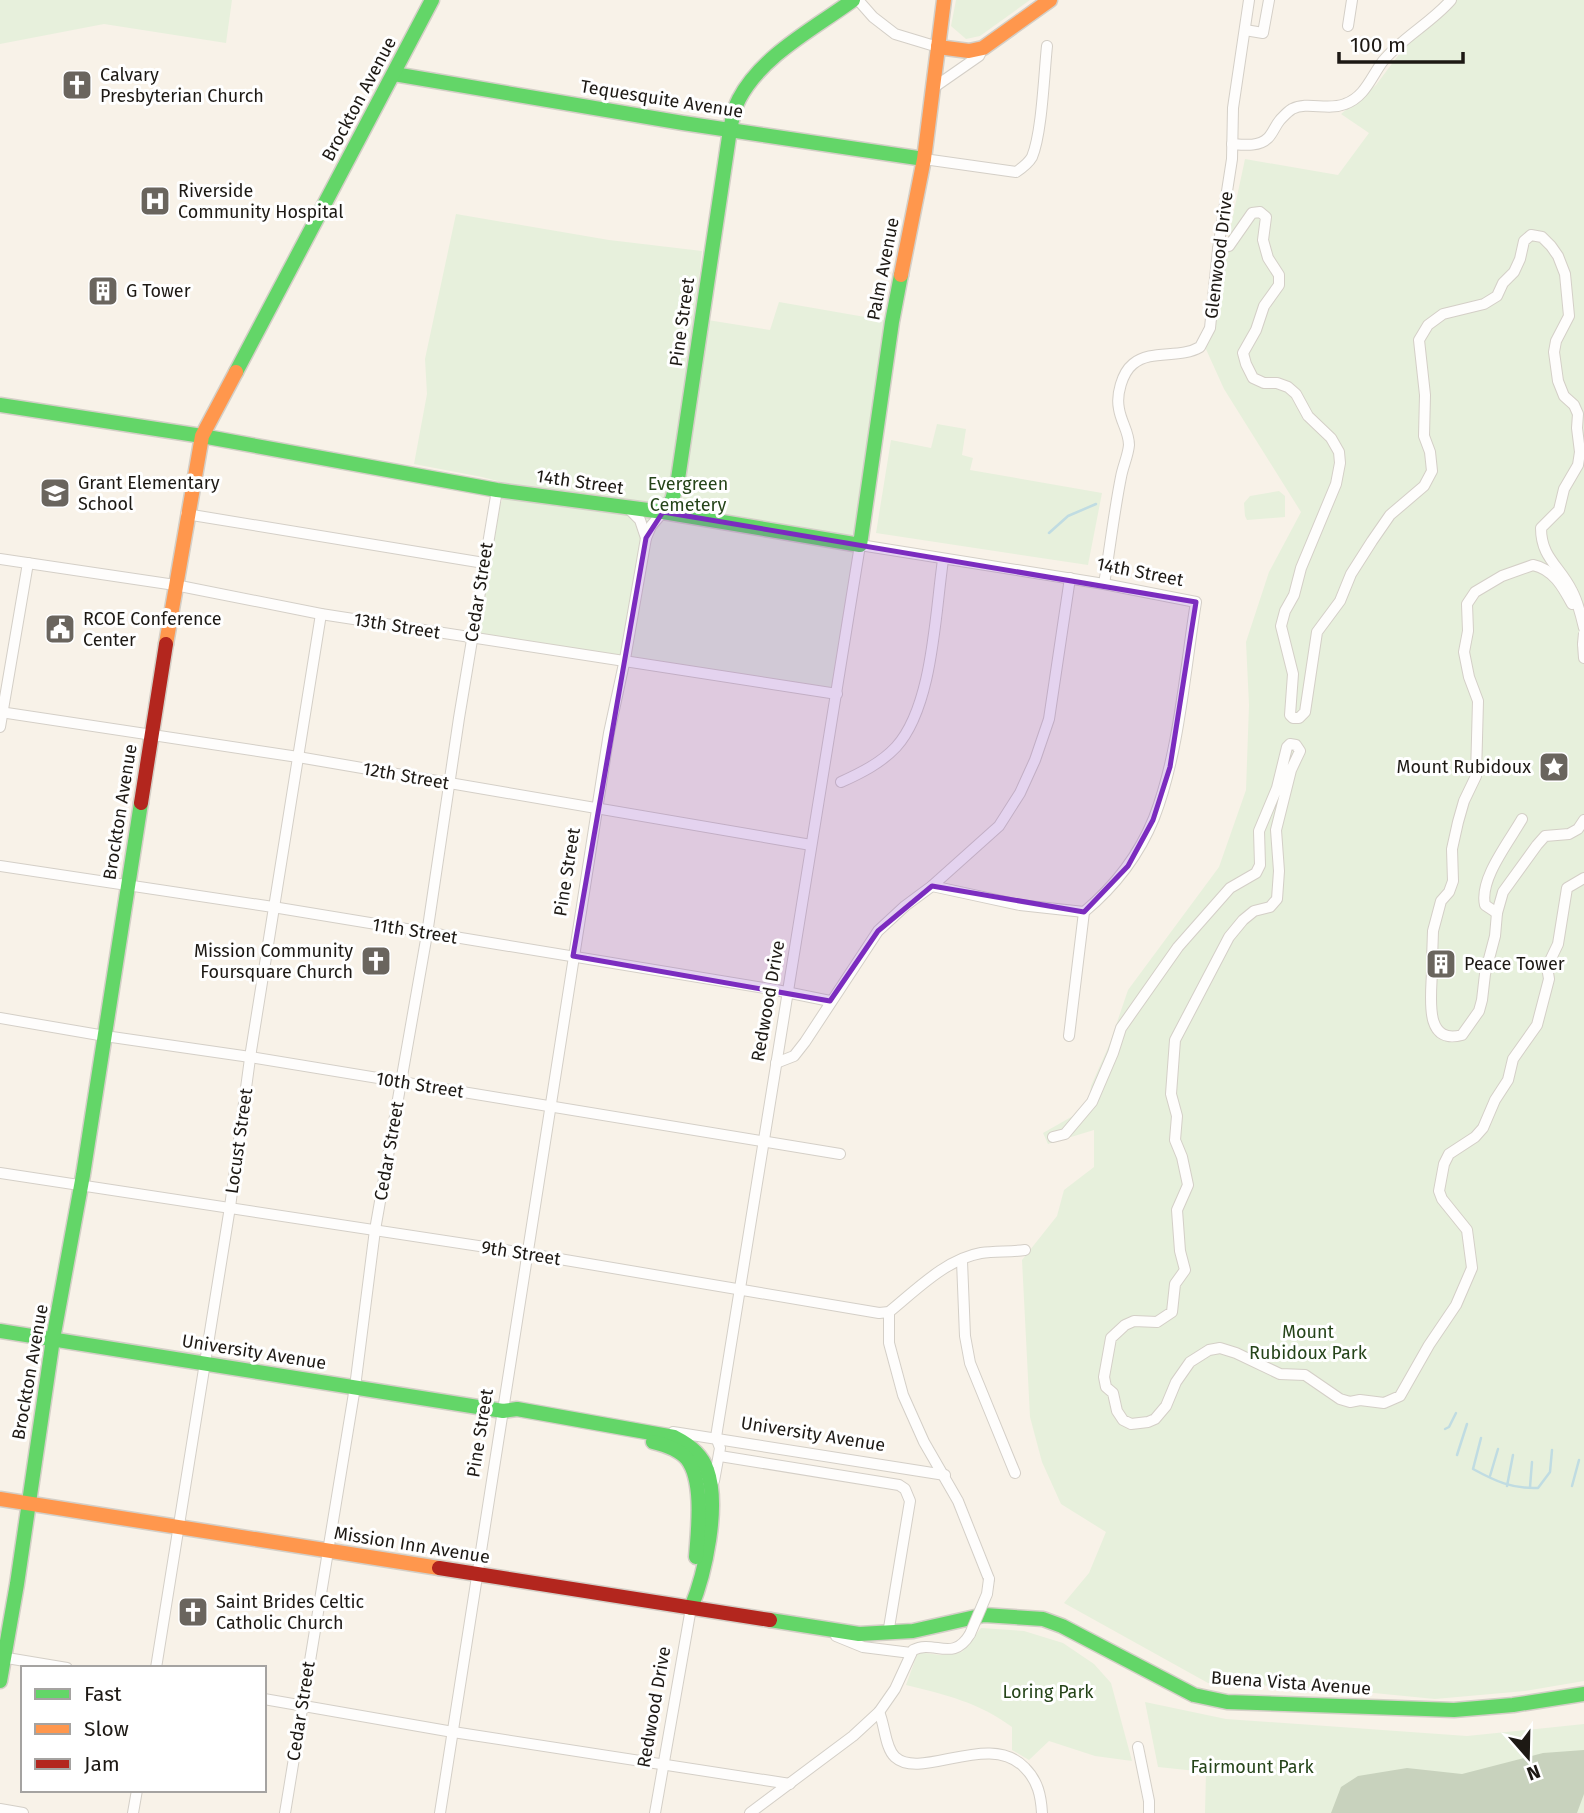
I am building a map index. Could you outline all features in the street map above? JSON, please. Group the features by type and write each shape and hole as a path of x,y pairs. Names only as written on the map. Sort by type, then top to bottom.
{"main road":[{"name":"Brockton Avenue","path":"0,1681 53,1339 105,1036 174,585 202,436 432,0"},
{"name":"Pine Street","path":"663,513 672,500 678,479 730,130 742,93 772,61 856,0"},
{"name":"Palm Avenue","path":"860,545 892,322 924,159 944,0"},
{"path":"938,47 969,51 983,48 1050,0"},
{"name":"Tequesquite Avenue","path":"394,74 924,159"},
{"name":"14th Street","path":"0,405 202,436 497,490 663,513 860,545"},
{"name":"University Avenue","path":"0,1331 503,1411 516,1409 634,1429 680,1439 715,1463"},
{"name":"University Avenue","path":"503,1411 512,1419 667,1445 691,1464"},
{"name":"Redwood Drive","path":"691,1608 698,1594 715,1463"},
{"name":"Redwood Drive","path":"691,1464 697,1505 691,1608"},
{"name":"Mission Inn Avenue","path":"0,1499 819,1629 888,1634"},
{"name":"Buena Vista Avenue","path":"888,1634 984,1615 1043,1619 1062,1626 1194,1695 1227,1702 1454,1710 1513,1705 1584,1694"}],"street":[{"path":"856,0 895,34 938,47"},
{"name":"Glenwood Drive","path":"1104,584 1121,475 1129,447 1128,435 1118,407 1122,381 1135,362 1146,358 1179,355 1200,347 1210,328 1232,144 1233,108 1249,0"},
{"path":"1245,30 1263,33 1269,0"},
{"path":"1348,26 1352,0"},
{"path":"1232,144 1258,144 1268,138 1275,125 1290,110 1302,106 1326,107 1345,104 1360,95 1393,50 1417,28 1439,14 1451,0"},
{"path":"924,159 1016,172 1027,164 1032,156 1038,127 1047,46"},
{"path":"933,88 979,56 983,48"},
{"path":"1218,249 1229,246 1252,214 1260,212 1266,217 1263,240 1268,258 1279,275 1279,285 1264,306 1256,330 1243,353 1246,364 1254,378 1264,383 1277,383 1288,387 1296,394 1308,416 1331,438 1339,452 1336,484 1300,568 1294,595 1285,611 1281,626 1293,674 1289,710 1293,719 1299,718 1305,712 1317,632 1340,601 1351,574 1390,515 1424,486 1432,471 1424,436 1425,395 1419,340 1428,325 1443,314 1484,304 1497,296 1503,283 1514,272 1524,241 1531,235 1542,237 1551,246 1565,274 1569,316 1556,341 1554,352 1558,382 1564,396 1574,405 1578,414 1580,452 1578,465 1564,489 1559,510 1541,528 1541,543 1545,553 1572,589 1583,634 1584,658"},
{"name":"Cedar Street","path":"285,1813 355,1387 375,1230 427,934 497,490"},
{"path":"627,508 640,520 646,538"},
{"name":"Pine Street","path":"440,1813 596,808 646,538 651,526 663,513"},
{"path":"186,514 484,563"},
{"name":"14th Street","path":"860,545 1196,601 1170,767 1153,820 1128,866 1106,893 1084,912"},
{"name":"Redwood Drive","path":"715,1463 720,1448 716,1437 776,1063 790,992 860,545"},
{"name":"13th Street","path":"0,559 174,585 321,614 625,659 837,694"},
{"path":"841,782 884,758 897,746 911,725 925,690 943,560"},
{"path":"0,727 28,563"},
{"path":"1575,604 1552,573 1533,565 1516,569 1475,592 1467,604 1468,631 1464,652 1478,701 1476,776 1464,801 1452,849 1453,881 1449,892 1441,901 1433,931 1432,993 1429,1004 1432,1019 1440,1033 1452,1038 1462,1035 1479,1011 1503,892 1545,836 1569,834 1584,820"},
{"path":"776,1063 793,1056 805,1042 878,931 999,826 1020,793 1049,719 1070,578"},
{"name":"Locust Street","path":"156,1666 230,1207 273,907 321,614"},
{"name":"12th Street","path":"1,712 298,757 811,845"},
{"path":"1053,1137 1065,1133 1088,1108 1112,1058 1121,1028 1178,947 1230,888 1256,873 1260,865 1258,838 1261,824 1277,788 1287,747 1296,744 1300,751 1291,770 1276,831 1279,871 1277,899 1270,906 1254,911 1229,937 1175,1040 1171,1094 1177,1116 1175,1140 1188,1185 1177,1210 1180,1251 1185,1270 1175,1284 1172,1312 1167,1317 1157,1322 1134,1321 1118,1330 1111,1338 1104,1377 1106,1387 1113,1392 1117,1411 1123,1420 1131,1424 1155,1419 1166,1406 1176,1382 1190,1362 1209,1350 1220,1348 1280,1374 1305,1375 1340,1399 1350,1402 1360,1400 1384,1403 1401,1396 1429,1345 1457,1305 1472,1268 1467,1230 1442,1199 1439,1191 1444,1164 1448,1154 1475,1137 1483,1128 1495,1100 1508,1080 1513,1059 1537,1025 1549,979 1547,967 1558,944 1567,888 1584,878"},
{"path":"1497,913 1485,905 1483,896 1486,882 1522,819"},
{"name":"11th Street","path":"0,866 573,956 790,992 830,1002"},
{"path":"932,886 1020,905 1084,912 1069,1036"},
{"name":"10th Street","path":"0,1018 551,1105 839,1154"},
{"name":"9th Street","path":"0,1173 527,1254 879,1313 889,1312"},
{"path":"945,1475 923,1442 903,1395 889,1343 889,1312 928,1281 962,1261 979,1254 1026,1250"},
{"path":"962,1261 965,1336 970,1363 1015,1473"},
{"name":"University Avenue","path":"634,1429 716,1437 945,1475"},
{"path":"691,1464 715,1463"},
{"name":"University Avenue","path":"715,1463 899,1486 905,1489 910,1501 888,1634"},
{"name":"Mission Inn Avenue","path":"819,1629 863,1647 911,1653 916,1647 952,1649 962,1644 970,1634 987,1594 989,1579 945,1475"},
{"name":"Redwood Drive","path":"655,1813 691,1608"},
{"path":"750,1813 853,1736 879,1712 908,1665 911,1653"},
{"path":"2,1657 54,1666"},
{"path":"266,1699 453,1732 790,1784"},
{"path":"879,1712 885,1724 889,1747 896,1758 905,1762 931,1763 976,1754 997,1754 1018,1760 1036,1783 1042,1813"},
{"path":"1138,1747 1149,1813"},
{"path":"133,1813 137,1792"},
{"path":"0,1810 23,1813"}],"highlighted area":[{"path":"663,512 1196,602 1170,767 1153,820 1128,866 1084,912 932,886 878,931 830,1001 573,956 646,538"}],"green space":[{"path":"0,0 232,0 226,43 104,24 0,44"},
{"path":"956,0 1030,0 980,36 966,39 951,26"},
{"name":"Mount Rubidoux Park","path":"1455,0 1584,0 1584,1681 1525,1691 1435,1699 1333,1689 1208,1683 1064,1603 1089,1573 1106,1532 1061,1504 1042,1462 1030,1417 1022,1260 1057,1216 1064,1190 1094,1167 1094,1130 1048,1144 1043,1133 1080,1112 1089,1099 1091,1086 1110,1043 1128,990 1219,867 1246,790 1249,705 1246,642 1269,572 1301,512 1224,389 1205,347 1245,159 1338,175 1369,133 1341,114 1376,85 1403,49"},
{"name":"Evergreen Cemetery","path":"456,214 609,240 702,251 695,318 770,330 779,302 888,321 836,698 473,639 497,512 509,484 414,464 427,394 425,359"},
{"path":"937,424 966,429 962,455 973,458 970,470 1102,493 1088,565 876,533 891,440 931,448"},
{"path":"1279,491 1285,496 1285,517 1247,520 1244,503 1250,496"},
{"name":"Loring Park","path":"981,1628 1024,1631 1063,1643 1094,1664 1111,1683 1132,1761 1095,1756 1049,1741 1029,1760 1012,1750 1012,1727 1000,1719 961,1700 906,1685 918,1652 940,1655 962,1652"},
{"name":"Fairmount Park","path":"1145,1702 1226,1719 1467,1736 1584,1724 1584,1813 1205,1813 1206,1772 1158,1767"},
{"path":"1584,1750 1584,1794 1577,1813 1331,1813 1341,1787 1358,1776 1407,1768 1462,1774 1543,1753"}],"waterway":[{"path":"1049,533 1068,516 1096,504"},
{"path":"1445,1429 1449,1427 1456,1413"},
{"path":"1457,1455 1467,1424"},
{"path":"1481,1438 1473,1469 1512,1486 1538,1488 1550,1472 1552,1450"},
{"path":"1490,1476 1498,1449"},
{"path":"1507,1486 1513,1455"},
{"path":"1572,1486 1579,1460"},
{"path":"1530,1487 1532,1462"}],"traffic: fast":[{"path":"236,372 432,0"},
{"path":"663,512 672,500 678,479 730,130 736,106 749,83 775,56 853,0"},
{"path":"394,74 683,123 924,159"},
{"path":"202,436 497,490 663,512 860,545 901,275"},
{"path":"0,405 202,436"},
{"path":"0,1681 141,803"},
{"path":"0,1331 503,1411 517,1409 674,1437 689,1446 702,1459 711,1485 711,1521 706,1559 691,1608"},
{"path":"653,1442 680,1453 692,1468 699,1506 696,1557"},
{"path":"770,1620 859,1634 913,1631 984,1615 1043,1619 1062,1626 1194,1695 1227,1702 1454,1710 1513,1705 1584,1694"}],"traffic: slow":[{"path":"901,275 924,159 944,0"},
{"path":"938,47 969,51 983,48 1050,0"},
{"path":"166,644 202,436 236,372"},
{"path":"0,1499 439,1568"}],"traffic: jam":[{"path":"141,803 166,644"},
{"path":"439,1568 770,1620"}],"place":[{"name":"Calvary Presbyterian Church","path":"77,85"},
{"name":"Riverside Community Hospital","path":"155,201"},
{"name":"G Tower","path":"103,291"},
{"name":"Grant Elementary School","path":"55,493"},
{"name":"RCOE Conference Center","path":"60,629"},
{"name":"Mount Rubidoux","path":"1554,767"},
{"name":"Mission Community Foursquare Church","path":"376,961"},
{"name":"Peace Tower","path":"1441,964"},
{"name":"Saint Brides Celtic Catholic Church","path":"193,1612"}]}
